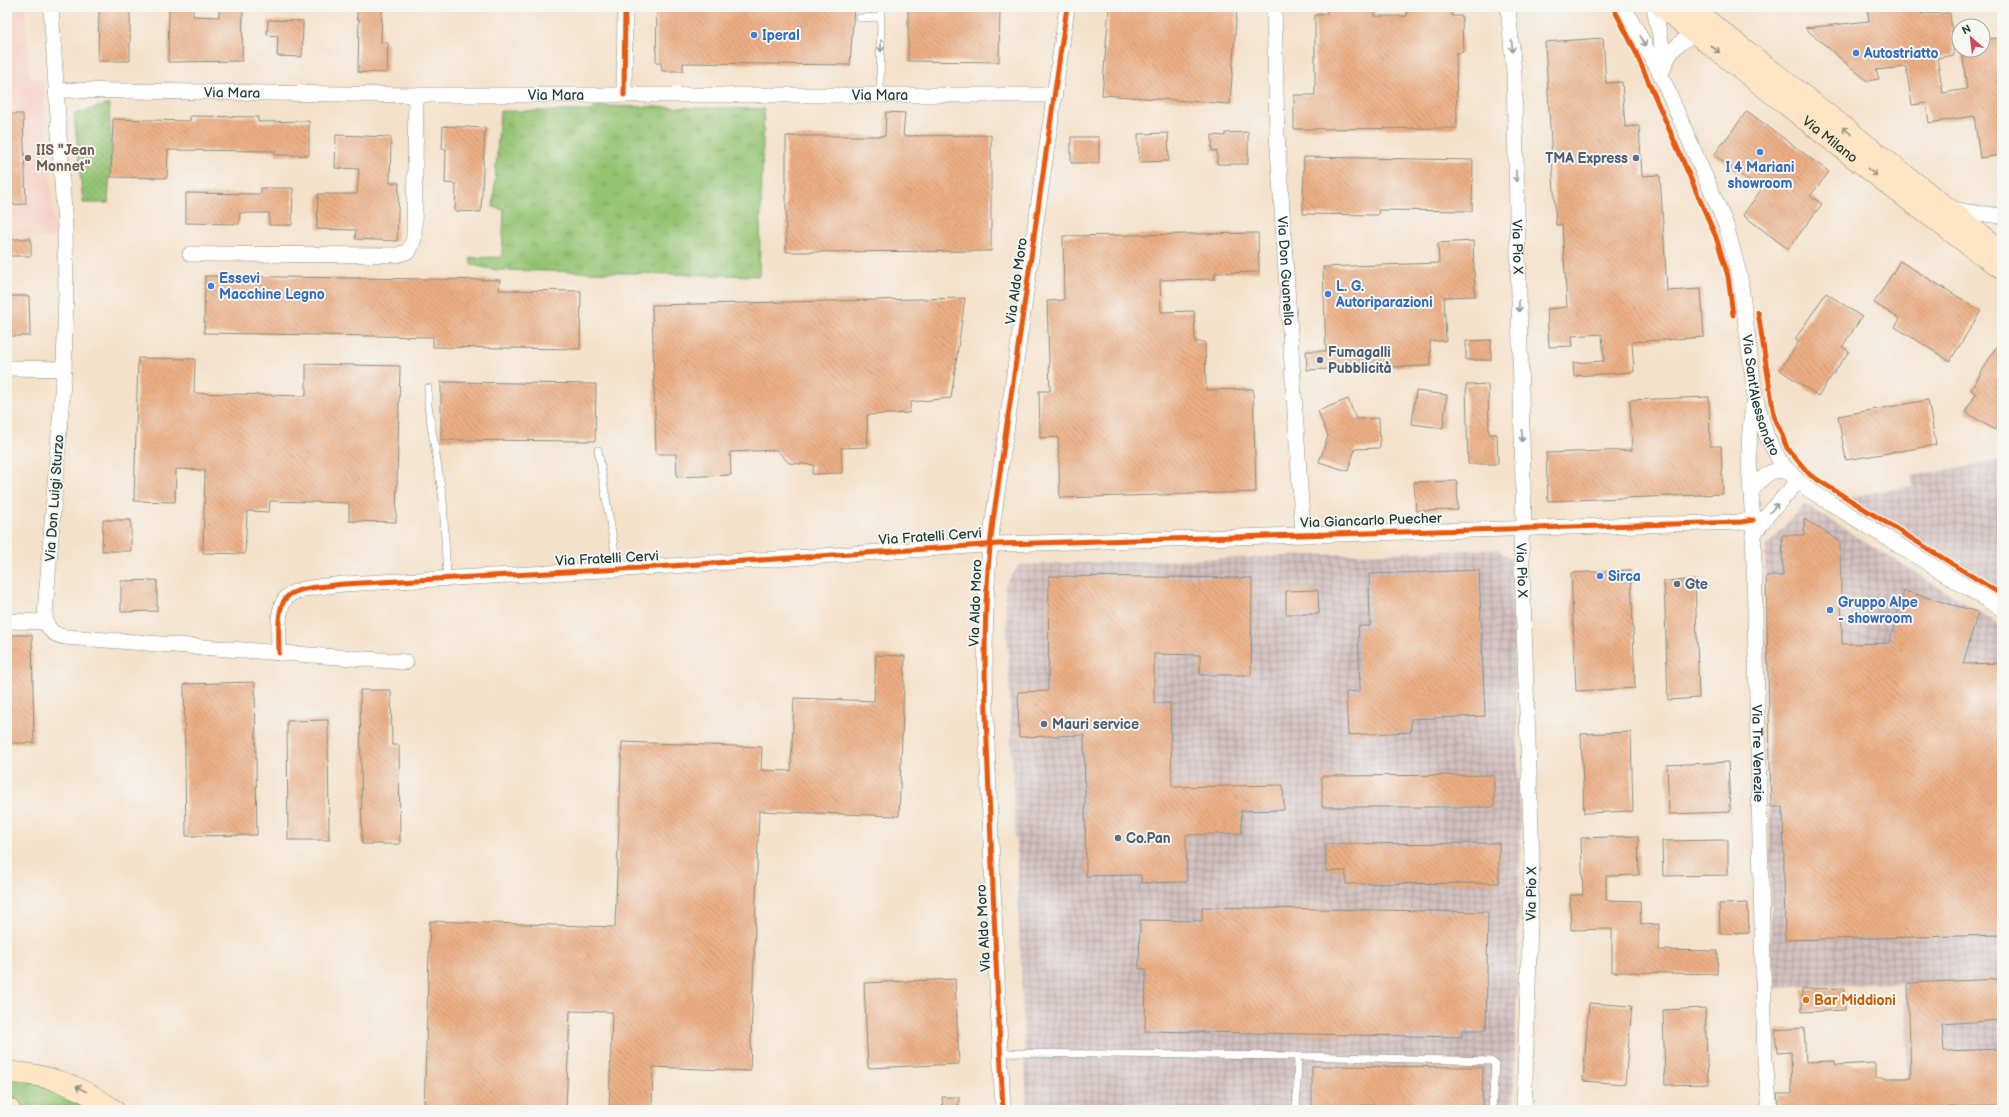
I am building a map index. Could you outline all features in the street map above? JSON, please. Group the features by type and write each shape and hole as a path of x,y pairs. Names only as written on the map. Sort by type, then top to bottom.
{"main road":[{"name":"Via Milano","path":"1662,7 1880,179 1999,252"},
{"name":"Via Milano","path":"1690,7 1944,206 1999,252"},
{"path":"7,1072 35,1074 66,1082 88,1093 114,1110"}],"street":[{"name":"Via Don Luigi Sturzo","path":"46,622 64,369 66,258 50,7"},
{"path":"624,95 625,7"},
{"name":"Via Aldo Moro","path":"1003,1110 984,640 990,544 1067,7"},
{"name":"Via Don Guanella","path":"1274,7 1277,133 1303,534"},
{"name":"Via Pio X","path":"1508,7 1514,73 1524,527 1521,539 1532,859 1524,1110"},
{"path":"1624,7 1663,68"},
{"path":"1654,7 1663,68"},
{"path":"1663,68 1677,45 1697,34"},
{"name":"Via Sant'Alessandro","path":"1663,68 1716,199 1734,251 1746,314 1755,396 1767,437 1775,453 1794,477 1844,512 2002,609"},
{"name":"Via Mara","path":"56,90 416,95 1055,95"},
{"path":"190,254 397,255 409,251 412,248 414,239 416,95"},
{"path":"1944,206 1968,212 2002,216"},
{"path":"7,368 64,369"},
{"name":"Via Tre Venezie","path":"1755,396 1750,430 1751,491 1753,520 1765,1061 1770,1110"},
{"path":"1751,491 1768,473 1783,470 1794,477 1753,536"},
{"name":"Via Giancarlo Puecher","path":"990,544 1524,527 1742,522 1753,520"},
{"name":"Via Fratelli Cervi","path":"279,653 280,609 283,600 293,591 344,584 618,570 990,544"},
{"path":"7,621 46,622 52,632 65,637 406,662"}],"lane":[{"path":"880,94 881,7"},
{"path":"860,18 881,17"},
{"path":"428,388 428,406 443,499 447,579"},
{"path":"598,450 618,570"},
{"path":"1001,1053 1298,1056 1491,1061 1495,1064 1492,1110"},
{"path":"1296,1110 1298,1056"}],"shaded area":[{"name":"IIS \"Jean Monnet\"","path":"7,7 25,7 30,79 43,79 55,238 7,237"},
{"path":"2002,460 2002,598 1838,499 1912,486 1912,476"},
{"path":"1804,504 2002,626 2002,1110 1908,1110 1905,983 1772,988 1765,558 1767,546"},
{"path":"1497,549 1511,559 1521,848 1513,1110 1027,1110 1005,585 1019,565"}],"green space":[{"path":"109,104 111,154 108,203 83,203 74,114"},
{"path":"596,106 764,109 759,276 497,270 471,265 470,258 502,257 504,210 493,207 500,111 591,111"},
{"path":"7,1079 45,1083 103,1110 29,1110 7,1098"}],"building":[{"path":"99,7 125,7 125,9 130,9 130,61 98,61"},
{"path":"169,7 193,7 193,16 219,17 219,7 243,7 242,61 168,62"},
{"path":"357,7 382,7 381,42 388,43 387,73 358,72 359,19 357,19"},
{"name":"Iperal","path":"657,7 854,7 850,65 683,63 683,71 662,71 661,63 656,63"},
{"path":"908,7 1000,7 999,62 908,61"},
{"path":"1109,7 1237,7 1230,104 1102,95"},
{"path":"1327,7 1375,7 1375,16 1407,16 1407,7 1452,7 1452,16 1462,16 1463,52 1456,53 1457,128 1294,129 1294,95 1315,95 1315,15 1327,14"},
{"path":"1867,7 1920,7 1921,14 1950,13 1951,56 1937,58 1943,93 1967,89 1963,58 1991,58 1991,39 2002,37 2002,155 1980,158 1974,116 1929,123 1926,103 1912,105 1906,67 1876,70 1879,79 1867,81 1805,28 1869,21"},
{"path":"268,20 303,21 302,57 277,56 278,36 267,35"},
{"path":"1603,38 1606,83 1622,82 1625,127 1639,126 1642,176 1660,175 1667,291 1701,289 1704,337 1632,342 1634,372 1574,376 1573,363 1604,361 1602,334 1572,336 1573,346 1549,347 1547,309 1567,307 1562,224 1556,225 1545,42"},
{"path":"1747,111 1829,172 1810,196 1822,204 1788,249 1743,215 1761,190 1714,155"},
{"path":"886,112 905,113 903,136 991,135 991,251 786,252 786,136 885,136"},
{"path":"7,114 23,114 26,204 7,205"},
{"path":"190,116 258,117 258,122 309,121 309,155 275,155 275,151 168,150 167,178 111,177 113,119 190,121"},
{"path":"443,126 485,128 481,212 455,211 456,184 445,183 446,149 442,149"},
{"path":"1248,132 1248,164 1217,164 1217,151 1212,151 1212,135 1225,136 1225,133"},
{"path":"1168,133 1169,161 1139,162 1138,134"},
{"path":"336,135 391,137 390,183 399,183 397,241 355,239 356,230 317,229 318,194 357,194 359,169 335,168"},
{"path":"1071,137 1099,137 1099,163 1071,163"},
{"path":"1304,157 1473,160 1472,211 1379,210 1378,215 1303,214"},
{"path":"261,188 293,188 292,225 269,225 269,213 240,213 239,224 186,223 186,193 261,194"},
{"path":"1258,233 1259,272 1215,273 1215,279 1160,280 1161,312 1194,311 1195,342 1205,342 1206,390 1253,389 1256,492 1060,498 1058,437 1040,438 1039,391 1050,391 1047,301 1064,300 1063,236"},
{"path":"7,239 31,239 31,256 7,256"},
{"path":"1473,241 1475,296 1444,297 1446,341 1430,341 1431,366 1328,368 1307,370 1306,351 1326,351 1323,267 1439,263 1438,243"},
{"path":"1900,261 1981,311 1950,361 1895,327 1900,319 1874,303"},
{"path":"205,276 500,280 499,290 581,291 580,349 433,347 433,337 204,333"},
{"path":"1826,293 1862,317 1842,347 1849,351 1818,396 1780,370 1799,341 1795,339"},
{"path":"7,296 29,296 30,336 7,336"},
{"path":"965,298 951,398 911,402 909,413 867,415 868,447 841,448 842,473 812,474 814,465 789,463 777,450 730,452 731,475 677,477 676,454 656,454 652,305"},
{"path":"2002,337 2002,418 1995,430 1965,412 1976,394 1971,390"},
{"path":"1491,340 1491,360 1466,360 1466,341"},
{"path":"138,358 195,359 194,393 306,396 306,364 400,366 396,522 349,521 349,503 270,501 269,512 247,511 245,554 203,553 205,470 176,469 175,502 134,501"},
{"path":"441,382 596,384 595,441 441,440"},
{"path":"1488,384 1489,434 1497,434 1498,464 1468,464 1466,385"},
{"path":"1416,391 1447,395 1443,428 1412,424"},
{"path":"1709,397 1710,446 1721,446 1723,494 1548,501 1546,453 1632,450 1630,400"},
{"path":"1348,399 1356,419 1379,418 1380,448 1355,449 1348,471 1319,462 1328,436 1318,411"},
{"path":"1928,400 1936,445 1846,460 1838,416"},
{"path":"1457,481 1458,510 1416,511 1414,482"},
{"path":"1804,519 1840,541 1842,644 1889,643 1904,591 1978,612 1963,664 2002,663 2002,935 1785,940 1783,807 1771,807 1766,576 1783,576 1782,535 1804,535"},
{"path":"103,520 131,520 131,551 102,551"},
{"path":"1479,570 1485,716 1411,719 1411,732 1348,735 1346,692 1360,691 1358,626 1370,626 1369,574"},
{"path":"1631,570 1635,688 1576,691 1571,573"},
{"path":"1049,576 1252,578 1251,675 1200,675 1200,655 1154,654 1154,703 1170,703 1172,787 1283,785 1284,810 1241,811 1242,833 1186,835 1187,882 1141,883 1141,875 1086,876 1084,735 1019,737 1018,692 1048,691"},
{"path":"157,580 157,611 121,612 121,581"},
{"path":"1695,580 1699,698 1668,700 1664,581"},
{"path":"1318,590 1319,614 1286,614 1286,591"},
{"path":"7,635 32,635 34,743 7,743"},
{"path":"876,655 905,656 899,816 759,811 750,1071 653,1067 652,1110 609,1110 612,1012 570,1011 566,1110 424,1110 430,921 615,927 622,742 762,747 761,770 791,771 794,698 874,701"},
{"path":"255,682 257,835 186,836 184,684"},
{"path":"360,690 391,690 392,745 399,745 400,844 362,844"},
{"path":"328,720 329,840 288,840 287,721"},
{"path":"1631,732 1633,811 1584,813 1581,734"},
{"path":"1728,762 1730,812 1669,814 1667,765"},
{"path":"1494,775 1494,807 1322,807 1322,776"},
{"path":"1638,836 1639,875 1606,876 1606,900 1640,901 1641,925 1659,924 1659,950 1718,951 1717,974 1612,972 1612,929 1571,930 1570,895 1583,895 1581,838"},
{"path":"1728,840 1728,875 1663,876 1662,841"},
{"path":"1499,843 1499,883 1346,884 1346,871 1326,871 1326,844"},
{"path":"1748,903 1749,933 1720,934 1719,904"},
{"path":"1202,907 1488,912 1486,1030 1462,1030 1462,1037 1145,1031 1146,969 1139,969 1140,920 1202,921"},
{"path":"955,979 959,1064 868,1068 864,983"},
{"path":"2002,979 2002,1020 1942,1024 1944,1051 2002,1049 2002,1106 1948,1107 1948,1110 1779,1110 1777,1094 1792,1094 1791,1052 1777,1053 1775,1030 1804,1028 1806,1062 1835,1061 1836,1065 1875,1063 1875,1078 1911,1078 1908,983"},
{"path":"1844,988 1845,1010 1802,1012 1802,989"},
{"path":"1589,1003 1632,1006 1625,1084 1583,1081"},
{"path":"1705,1008 1708,1084 1665,1085 1663,1010"},
{"path":"1312,1066 1483,1067 1482,1110 1410,1110 1410,1106 1362,1105 1362,1110 1312,1110"},
{"path":"942,1097 959,1097 958,1110 943,1110"}],"cycle path":[{"path":"624,95 625,7"},
{"path":"1003,1110 986,706 986,595 993,521 1067,7"},
{"path":"1613,7 1633,46 1716,237 1728,276 1733,315"},
{"path":"1758,312 1774,415 1787,448 1810,475 2002,595"},
{"path":"279,653 280,615 282,604 288,596 307,588 344,584 640,568 999,544 1742,522 1753,520"}],"place":[{"name":"Iperal","path":"754,35"},
{"name":"Autostriatto","path":"1856,53"},
{"name":"I 4 Mariani showroom","path":"1760,152"},
{"name":"IIS \"Jean Monnet\"","path":"28,158"},
{"name":"TMA Express","path":"1636,158"},
{"name":"Essevi Macchine Legno","path":"211,286"},
{"name":"L. G. Autoriparazioni","path":"1328,294"},
{"name":"Fumagalli Pubblicità","path":"1320,360"},
{"name":"Sirca","path":"1600,576"},
{"name":"Gte","path":"1677,584"},
{"name":"Gruppo Alpe - showroom","path":"1830,610"},
{"name":"Mauri service","path":"1044,724"},
{"name":"Co.Pan","path":"1118,838"},
{"name":"Bar Middioni","path":"1806,1000"}]}
